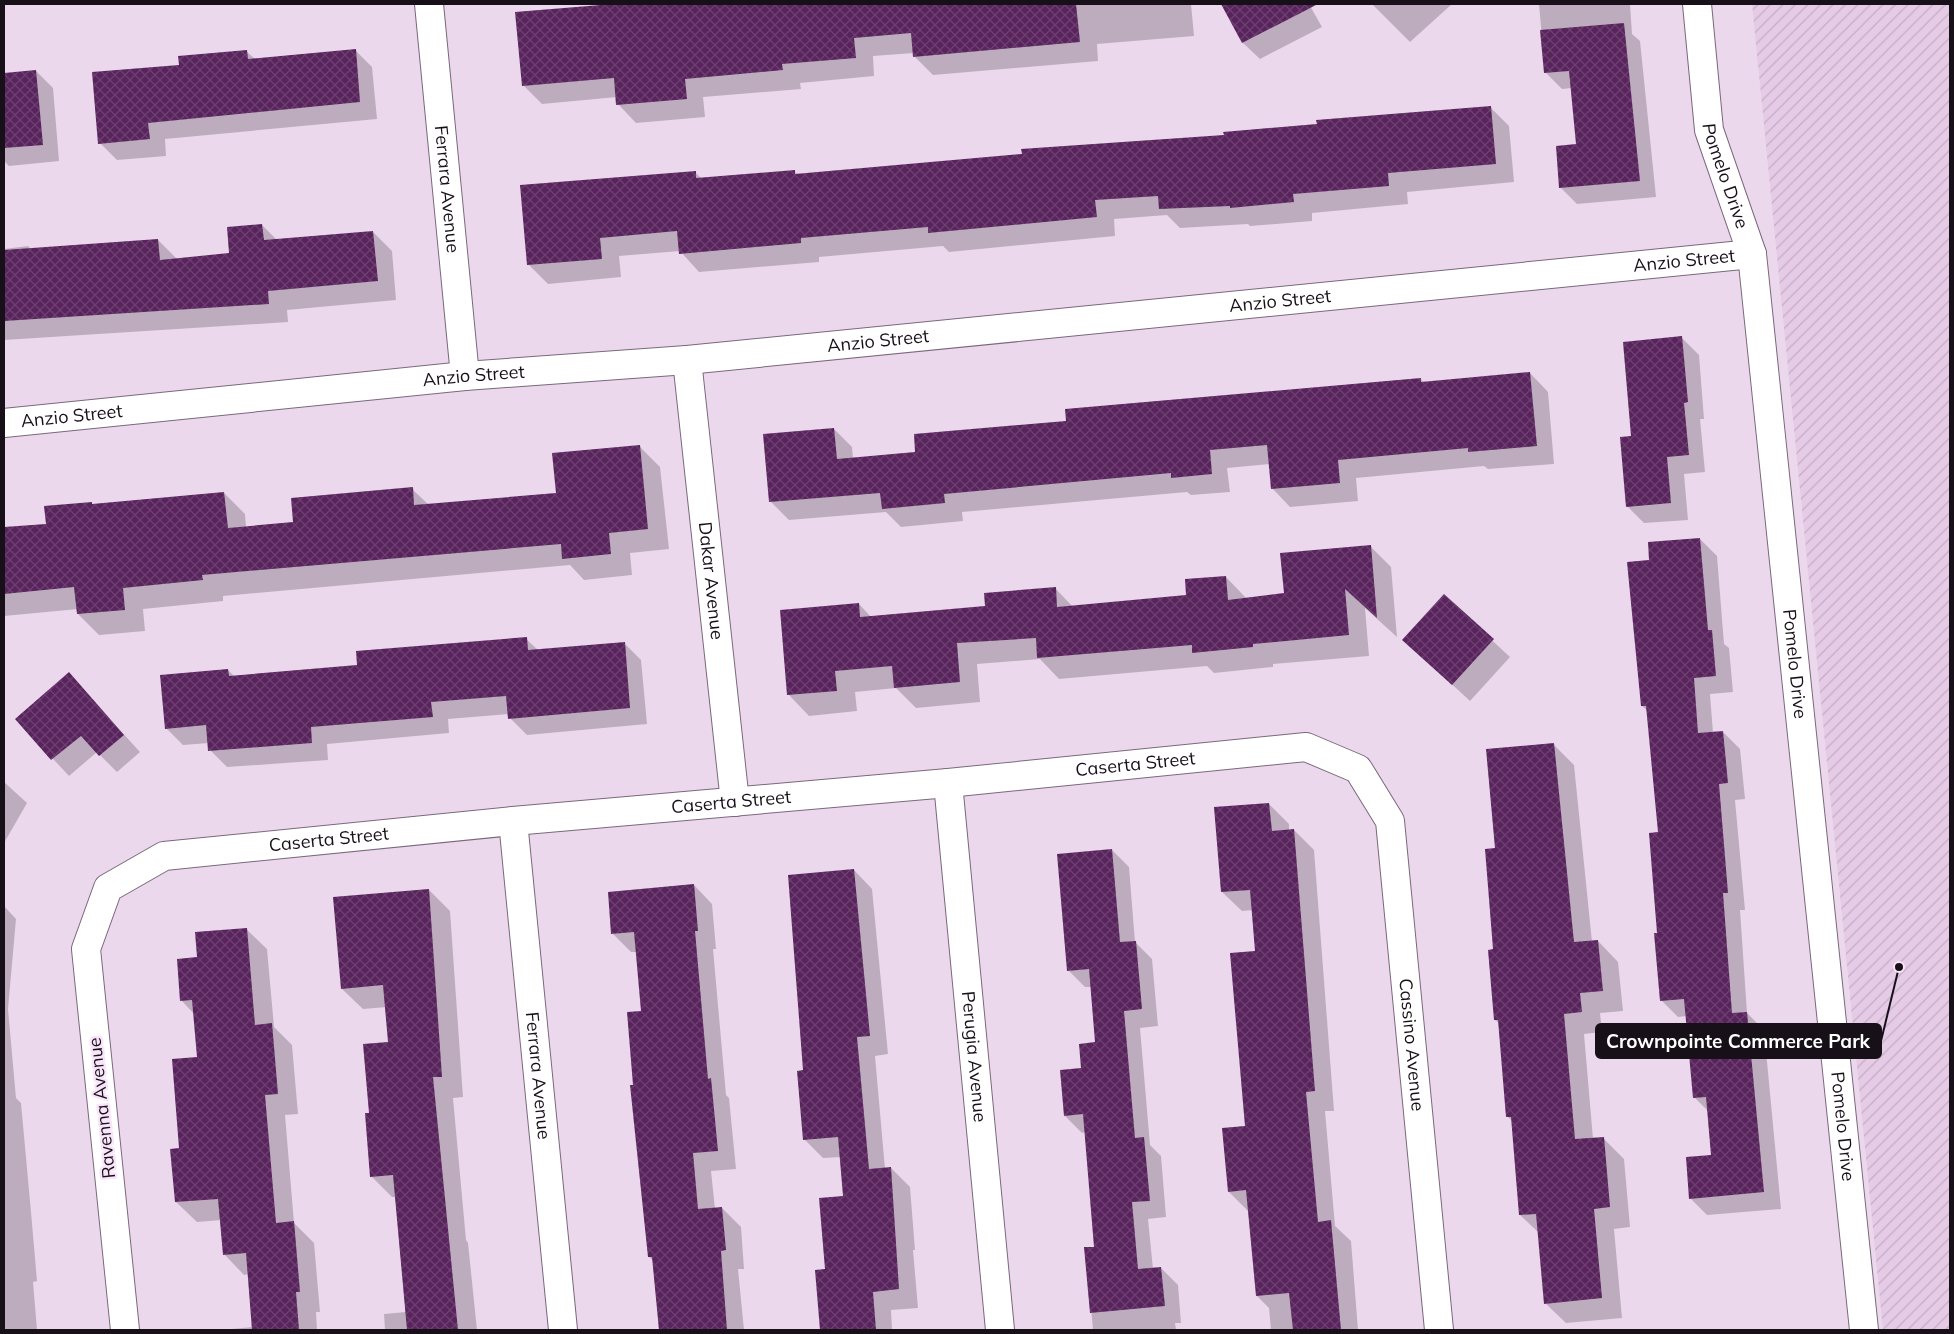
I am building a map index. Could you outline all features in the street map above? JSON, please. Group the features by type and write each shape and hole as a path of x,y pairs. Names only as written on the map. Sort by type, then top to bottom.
{"street":[{"name":"Ferrara Avenue","path":"428,4 465,376"},
{"name":"Pomelo Drive","path":"1697,4 1709,130 1752,254 1864,1330"},
{"name":"Anzio Street","path":"4,423 465,376 687,360 1752,254"},
{"name":"Dakar Avenue","path":"687,360 736,802"},
{"name":"Caserta Street","path":"108,888 164,856 513,821 948,783 1306,747 1358,770"},
{"name":"Cassino Avenue","path":"1358,770 1390,822 1439,1330"},
{"name":"Perugia Avenue","path":"948,783 1000,1330"},
{"name":"Ferrara Avenue","path":"513,821 563,1330"},
{"name":"Ravenna Avenue","path":"108,888 86,949 125,1330"}],"shaded area":[{"path":"1752,4 1950,4 1950,1330 1883,1330"}],"building":[{"path":"613,4 1076,4 1080,42 913,57 911,33 854,38 856,58 782,64 783,70 685,79 687,99 616,105 614,78 522,86 515,12"},
{"path":"1221,4 1318,4 1242,43"},
{"path":"1624,23 1640,181 1559,188 1556,146 1576,144 1569,71 1544,73 1540,30"},
{"path":"356,49 360,102 148,123 150,139 98,144 92,72 179,65 178,56 247,50 248,59"},
{"path":"36,70 43,145 4,148 4,73"},
{"path":"1491,106 1496,164 1388,173 1389,186 1293,194 1294,202 1230,208 1230,206 1159,209 1158,196 1095,200 1097,217 928,233 928,227 801,238 801,243 679,254 677,231 600,238 602,259 527,265 520,185 696,171 696,178 795,170 795,174 1022,154 1021,149 1224,135 1223,132 1317,124 1316,120"},
{"path":"262,224 264,240 373,231 378,281 268,291 269,304 4,321 4,250 158,239 160,260 229,253 227,227"},
{"path":"1682,336 1688,402 1684,403 1689,455 1667,457 1671,503 1626,507 1620,437 1631,436 1623,342"},
{"path":"1530,372 1537,446 1468,452 1468,448 1338,460 1340,483 1271,489 1267,445 1210,450 1212,474 1171,478 1171,473 944,494 945,503 882,509 880,493 769,502 763,434 834,428 837,459 915,452 914,434 1066,421 1065,409 1421,378 1421,382"},
{"path":"640,445 648,529 609,533 611,554 562,559 561,544 202,575 203,580 123,588 125,610 77,614 74,587 4,594 4,527 46,524 44,506 92,502 92,504 224,492 228,528 293,522 291,498 413,487 414,505 556,493 552,453"},
{"path":"1700,538 1708,630 1712,630 1716,676 1694,678 1698,733 1723,731 1728,783 1719,784 1728,893 1723,893 1732,1013 1747,1012 1764,1192 1689,1199 1686,1157 1711,1155 1706,1097 1693,1098 1684,999 1660,1001 1654,933 1657,933 1649,833 1658,832 1646,706 1641,706 1627,562 1649,560 1648,542"},
{"path":"1371,545 1377,618 1345,589 1349,635 1253,644 1253,647 1192,653 1192,645 1037,658 1036,638 957,643 960,682 894,688 892,666 835,671 837,691 787,695 780,610 859,603 860,617 985,606 984,593 1056,587 1057,607 1186,595 1185,579 1226,576 1228,600 1284,593 1280,553"},
{"path":"1444,594 1494,639 1452,685 1402,640"},
{"path":"527,637 528,650 625,642 630,708 508,719 506,696 431,702 433,717 311,727 312,743 208,751 206,725 165,729 160,675 228,669 229,676 357,665 356,651"},
{"path":"69,672 124,735 99,756 81,736 51,760 15,719"},
{"path":"1554,743 1574,942 1598,940 1603,991 1580,993 1582,1012 1564,1014 1575,1139 1604,1137 1610,1207 1594,1209 1602,1298 1544,1304 1536,1214 1519,1215 1511,1117 1506,1117 1498,1020 1494,1020 1488,950 1493,949 1485,849 1495,848 1486,749"},
{"path":"1269,803 1272,831 1294,829 1315,1091 1306,1092 1318,1222 1331,1220 1341,1330 1293,1330 1289,1293 1256,1296 1246,1190 1228,1192 1222,1128 1245,1126 1230,953 1255,951 1250,890 1221,892 1214,807"},
{"path":"1112,849 1120,942 1136,941 1142,1009 1124,1011 1135,1138 1144,1137 1150,1201 1132,1202 1138,1269 1161,1267 1165,1306 1090,1313 1084,1247 1094,1247 1083,1114 1064,1116 1060,1070 1081,1068 1079,1044 1095,1042 1089,969 1067,971 1057,854"},
{"path":"854,869 870,1036 857,1037 869,1169 891,1167 899,1289 873,1292 876,1330 820,1330 815,1270 825,1269 819,1198 843,1196 838,1137 803,1140 797,1071 803,1070 788,875"},
{"path":"694,884 698,931 695,931 708,1079 711,1078 718,1151 693,1153 698,1209 722,1207 726,1250 721,1251 727,1330 659,1330 652,1257 648,1257 630,1085 633,1085 627,1012 641,1011 634,932 611,934 608,892"},
{"path":"429,889 442,1077 433,1077 458,1330 407,1330 393,1175 370,1177 365,1113 369,1113 363,1044 388,1042 383,985 341,989 333,897"},
{"path":"247,928 255,1025 272,1023 278,1094 265,1095 276,1223 294,1221 300,1292 296,1292 299,1330 252,1330 246,1253 223,1255 218,1199 175,1202 170,1149 179,1148 172,1059 197,1057 192,1000 180,1001 177,959 197,957 195,932"}],"place":[{"name":"Crownpointe Commerce Park","path":"1899,967"}]}
